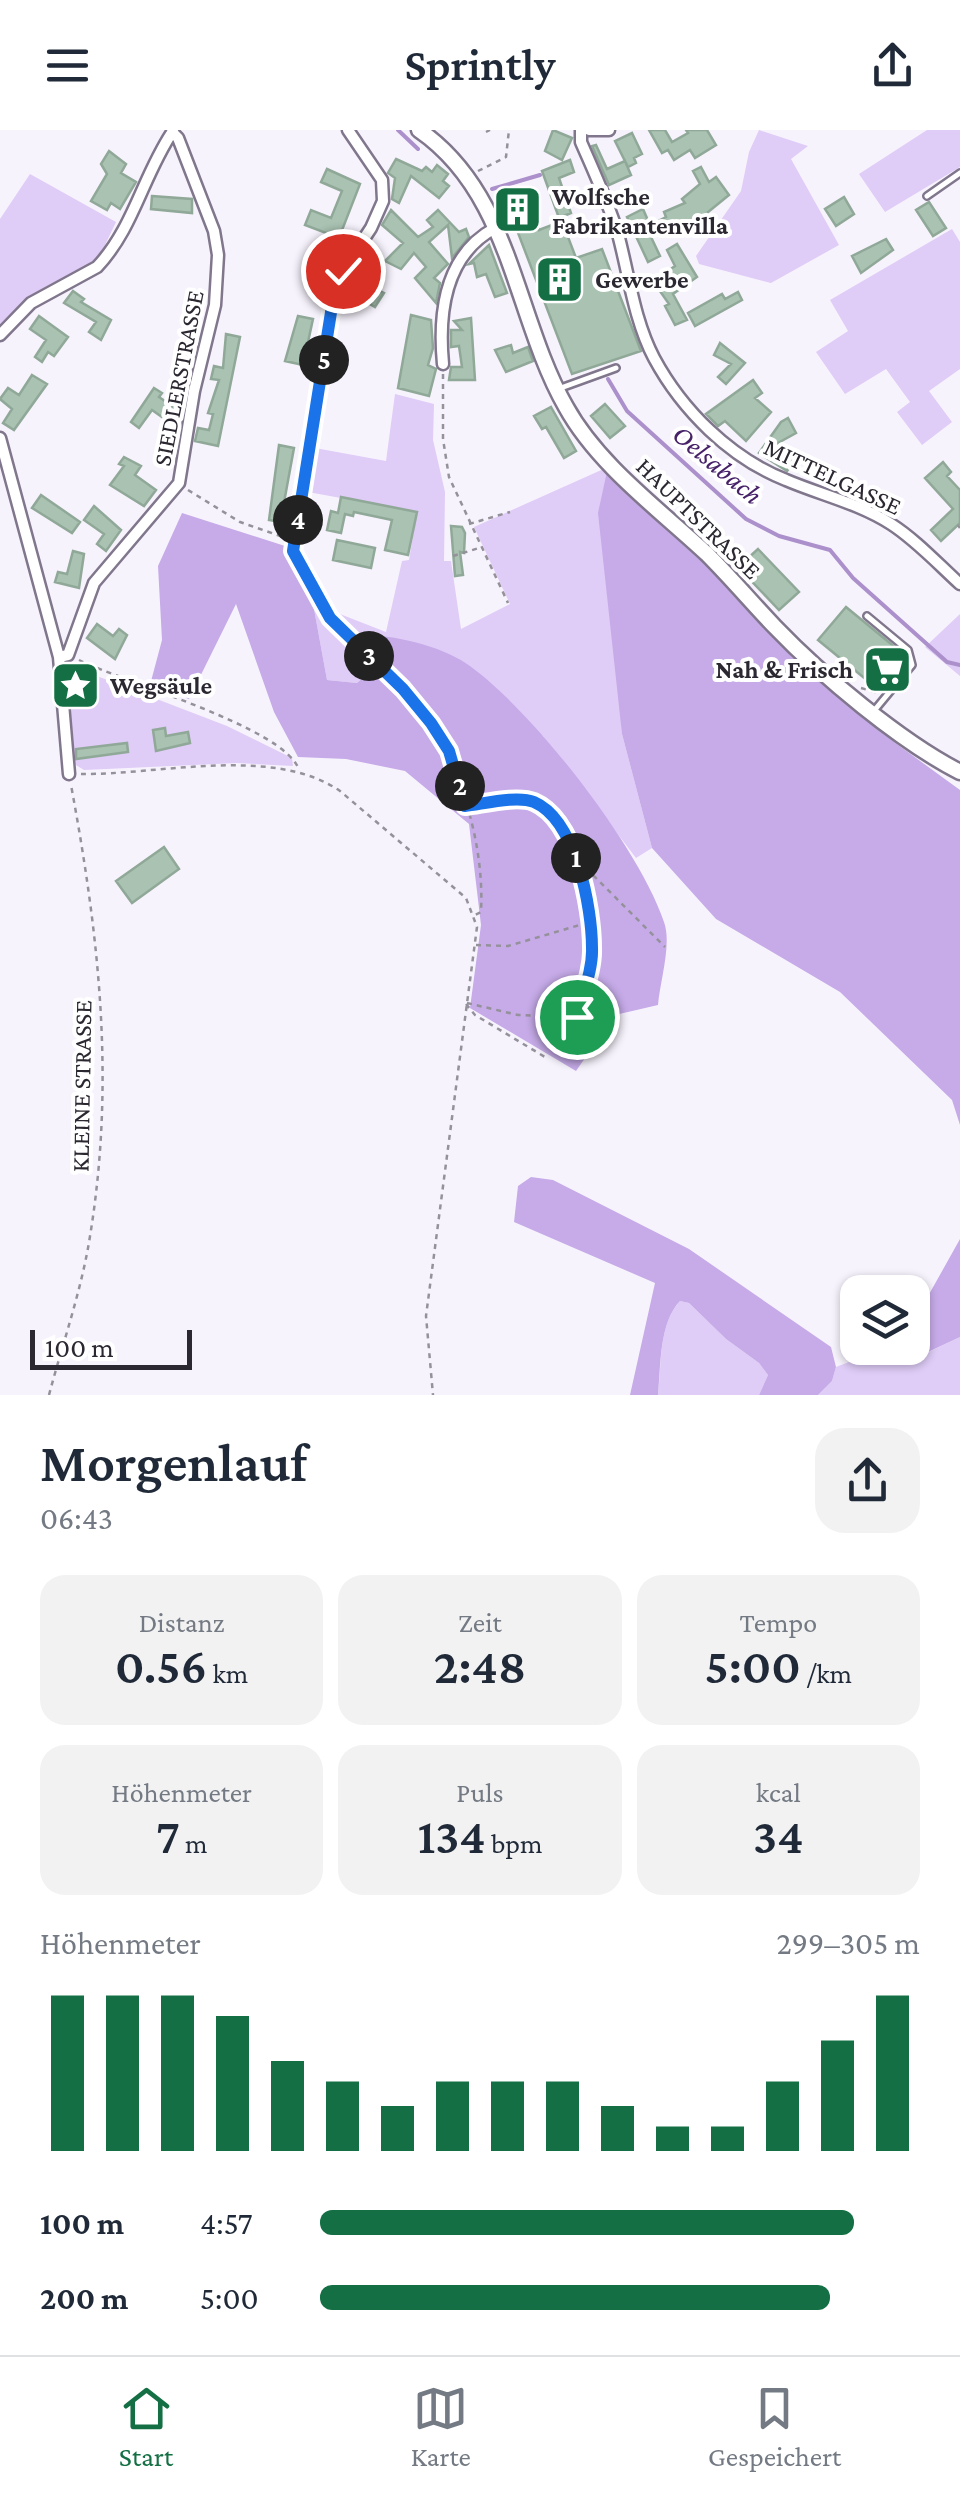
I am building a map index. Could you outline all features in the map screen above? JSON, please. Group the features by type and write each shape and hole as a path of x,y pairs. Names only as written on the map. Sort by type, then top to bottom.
{"main road":[{"name":"HAUPTSTRASSE","path":"423,131 467,176 495,228 557,390 580,429 715,558 791,643 873,712 960,772"}],"street":[{"path":"294,541 336,281 383,201 382,180 348,130"},
{"name":"MITTELGASSE","path":"581,130 581,142 608,202 639,322 653,356 677,394 713,434 741,454 778,477 845,500 890,523 960,584"},
{"path":"590,130 609,130"},
{"path":"0,336 31,303 97,268 126,228 158,155 173,131"},
{"name":"SIEDLERSTRASSE","path":"64,656 94,583 179,483 194,391 215,304 218,254 203,200 173,131"},
{"path":"443,364 440,334 454,272 462,252 495,228"},
{"path":"0,438 64,656 69,774"}],"lane":[{"path":"928,196 960,173"},
{"path":"557,390 616,368"},
{"path":"867,616 908,650 912,666 873,712"}],"path":[{"path":"467,176 506,157 509,130"},
{"path":"443,364 443,440 454,495 508,604"},
{"path":"179,483 205,504 240,522 294,541 297,563 322,607 431,723 449,751 465,806 482,884 481,912 476,915"},
{"path":"469,524 510,512"},
{"path":"453,556 480,548"},
{"path":"64,656 247,726 296,759 299,770"},
{"path":"856,684 868,693 876,692 890,678 896,684"},
{"path":"69,774 194,767 299,770 330,784 393,835 466,898 476,915 426,1316 432,1395"},
{"name":"KLEINE STRASSE","path":"48,1395 88,1250 102,1108 102,993 95,919 69,774"},
{"path":"465,806 531,800 544,808 566,834 576,858 593,952 577,1017 518,1015 465,1003"},
{"path":"576,858 665,947"},
{"path":"475,945 508,946 590,922"},
{"path":"465,1003 475,1015 545,1057"}],"shaded area":[{"path":"759,130 808,146 791,159 839,245 771,283 699,264 696,256 741,191 749,152"},
{"path":"927,130 960,130 960,167 885,212 859,174"},
{"path":"30,174 116,222 96,264 13,312 0,325 0,219"},
{"path":"952,229 960,242 960,369 929,391 952,422 922,445 897,412 910,402 886,369 845,394 816,352 848,331 830,300"},
{"path":"395,394 434,404 433,440 445,492 444,561 451,561 461,629 510,604 474,527 608,467 622,734 652,848 636,858 543,736 352,635 375,667 357,683 327,680 314,609 303,580 322,607 386,632 402,561 409,560 417,512 308,492 315,448 386,461"},
{"path":"608,467 731,585 792,657 894,742 960,790 960,1125 952,1100 840,992 716,919 652,848 622,734 598,513"},
{"path":"182,513 285,546 314,609 327,680 357,683 375,667 351,635 395,638 427,646 467,664 522,713 608,819 651,891 666,931 658,1005 615,1015 576,1071 470,1008 481,925 469,824 405,771 346,759 298,757 274,712 236,604 189,699 150,685 162,640 158,566"},
{"path":"960,614 960,676 925,647"},
{"path":"63,663 227,726 292,758 293,766 237,763 84,770 71,762"},
{"path":"531,1177 553,1180 689,1249 831,1347 836,1367 832,1381 818,1395 759,1395 768,1375 759,1363 726,1339 689,1303 680,1301 665,1332 658,1395 630,1395 655,1283 514,1222 518,1186"},
{"path":"960,1239 960,1337 930,1351 930,1293"},
{"path":"680,1301 689,1303 726,1339 759,1363 768,1375 759,1395 658,1395 664,1333"},
{"path":"960,1337 960,1395 818,1395 832,1381 836,1367 930,1365 930,1351"}],"building":[{"path":"553,130 572,138 562,160 545,151"},
{"path":"649,130 665,130 672,142 688,133 686,130 707,130 716,145 695,158 690,150 674,160 668,150 662,153"},
{"path":"632,133 642,154 628,167 615,141"},
{"path":"596,145 607,169 625,161 631,175 609,185 592,146"},
{"path":"109,151 126,164 121,173 136,182 120,209 111,203 107,210 91,201 107,174 101,164"},
{"path":"396,159 422,171 426,167 432,172 437,165 448,174 443,181 449,186 439,198 411,176 399,203 392,199 395,178 388,173"},
{"path":"570,160 574,172 559,178 571,213 559,218 542,171"},
{"path":"701,167 709,182 716,177 729,195 697,221 670,225 651,237 660,256 648,262 627,217 643,209 650,225 666,217 664,212 685,203 682,199 700,184 693,171"},
{"path":"327,169 360,184 339,238 305,225 311,210 331,218 342,191 321,182"},
{"path":"152,196 192,199 192,213 151,209"},
{"path":"844,197 854,214 836,226 825,209"},
{"name":"Gewerbe","path":"520,200 527,219 534,216 539,230 562,221 576,258 602,249 641,351 572,374 507,204"},
{"path":"929,202 946,228 933,236 916,210"},
{"path":"391,210 418,237 433,227 427,220 438,210 459,232 466,229 469,237 452,258 448,225 429,242 448,264 434,278 440,283 436,303 415,278 426,267 414,253 401,269 385,261 403,243 382,225"},
{"path":"886,239 893,250 861,273 852,256"},
{"path":"677,244 697,277 673,294 687,320 675,325 665,306 669,304 653,281 675,266 667,250"},
{"path":"489,245 507,293 495,297 486,274 477,277 474,263 469,264"},
{"path":"353,278 384,293 375,307 346,290"},
{"path":"73,291 84,299 81,302 111,320 101,340 89,332 96,322 64,303"},
{"path":"738,292 742,300 695,326 688,313 722,294 725,299"},
{"path":"411,315 431,320 433,348 428,365 436,369 429,396 398,388"},
{"path":"39,316 68,337 54,356 48,352 42,362 35,357 46,340 30,329"},
{"path":"298,316 313,319 303,365 285,361"},
{"path":"471,318 475,380 449,380 451,367 462,367 459,346 451,347 451,330 462,330 454,321"},
{"path":"226,334 240,337 218,446 195,441 198,428 209,430 213,414 208,413 219,380 211,379 214,366 223,368"},
{"path":"720,343 745,363 726,384 718,377 731,364 714,355"},
{"path":"511,345 513,353 528,347 533,361 506,372 495,350"},
{"path":"32,375 47,384 14,430 3,423 12,409 0,399 8,388 19,395"},
{"path":"753,380 762,393 755,398 771,412 746,441 725,421 718,426 706,414"},
{"path":"154,388 162,393 159,397 178,410 169,422 152,410 139,428 131,422"},
{"path":"605,404 625,426 610,438 591,416"},
{"path":"551,407 576,451 564,458 546,427 542,429 534,416"},
{"path":"788,418 796,433 778,443 798,456 787,471 759,453"},
{"path":"279,445 294,448 283,508 289,509 286,523 269,520"},
{"path":"124,457 141,466 135,475 156,490 144,506 110,485 124,466 119,464"},
{"path":"943,462 951,472 947,476 960,490 960,523 941,541 931,530 953,509 925,478"},
{"path":"41,495 80,522 72,533 32,508"},
{"path":"341,497 417,512 408,555 385,550 392,520 354,512 353,516 345,514 341,533 327,530 331,511 338,513"},
{"path":"94,506 121,530 106,551 97,544 104,534 84,520"},
{"path":"451,526 462,527 465,533 464,553 460,552 463,575 455,576"},
{"path":"337,540 375,548 371,568 333,560"},
{"path":"758,549 799,592 779,610 738,567"},
{"path":"73,551 84,554 79,588 55,582 58,572 67,574"},
{"path":"846,607 902,653 874,686 818,640"},
{"path":"97,624 113,636 119,629 127,635 115,659 87,638"},
{"path":"165,728 166,736 188,732 190,743 156,751 153,730"},
{"path":"127,743 128,752 76,759 76,749"},
{"path":"164,847 179,869 132,903 116,881"}],"waterway":[{"name":"Oelsabach","path":"398,130 418,149"},
{"name":"Oelsabach","path":"492,189 540,175"},
{"name":"Oelsabach","path":"608,379 627,411 746,519 779,536 830,550 853,578 947,662 960,665"}],"place":[{"name":"Wolfsche Fabrikantenvilla","path":"517,210"},
{"name":"Gewerbe","path":"560,279"},
{"name":"Nah & Frisch","path":"888,669"},
{"name":"Wegsäule","path":"75,685"}],"route":[{"path":"343,271 336,281 293,551 303,576 330,618 403,689 431,723 449,751 465,806 531,800 544,808 566,834 585,896 593,952 577,1017"}]}
